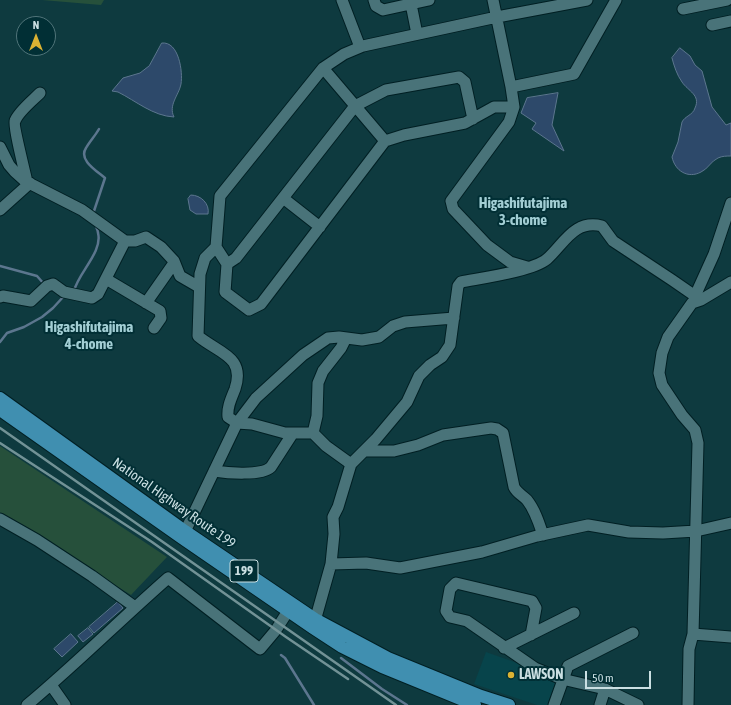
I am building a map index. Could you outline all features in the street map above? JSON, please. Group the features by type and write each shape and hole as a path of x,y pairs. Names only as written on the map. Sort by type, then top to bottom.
{"highway":[{"name":"National Highway Route 199","path":"0,398 288,611 388,658 481,696 509,705"},
{"name":"National Highway Route 199","path":"0,410 314,624 342,647 382,667 475,705"}],"street":[{"path":"342,0 360,47"},
{"path":"374,0 376,6 384,10 429,0"},
{"path":"493,0 514,107 509,122 450,201 453,209 487,246 510,262 530,268"},
{"path":"514,107 494,107 465,123 404,134 385,141 261,304 249,310 224,292 227,264 216,247 220,196 323,68 344,54 360,47 497,17 586,0"},
{"path":"511,87 574,74 616,0"},
{"path":"683,9 727,0"},
{"path":"412,4 417,34"},
{"path":"712,25 731,21"},
{"path":"323,68 385,141"},
{"path":"227,264 236,258 355,106 386,90 459,77 465,82 473,119"},
{"path":"28,183 14,128 15,121 40,93"},
{"path":"0,147 9,165 28,183 82,210 125,241 134,241 146,237 161,247 174,263 180,276 199,287"},
{"path":"0,210 28,183"},
{"path":"283,198 320,226"},
{"path":"698,298 731,203"},
{"path":"314,624 331,564 334,534 333,517 338,507 351,464 376,439 407,402 419,376 442,357 450,345 458,286 461,282 530,268 547,260 567,236 578,229 594,224 602,226 612,241 623,249 698,298"},
{"path":"0,297 3,296 31,301 47,286 52,284 64,292 92,298 98,294 125,241"},
{"path":"216,247 206,258 201,267 198,336 226,354 234,362 238,375 227,409 228,417 237,423 252,424 285,433 313,433 326,446 351,464"},
{"path":"146,303 174,263"},
{"path":"106,279 160,311 161,318 154,328"},
{"path":"688,705 689,649 693,634 698,444 695,430 682,415 662,385 659,372 662,353 668,337 692,303 698,298 731,282"},
{"path":"184,535 237,423 256,398 303,355 328,338 362,340 379,337 393,326 405,322 454,318"},
{"path":"313,433 317,416 318,383 323,371 341,348 346,338"},
{"path":"364,451 394,451 418,445 443,435 491,428 497,430 503,433 514,487 534,510 543,535"},
{"path":"214,471 223,473 246,473 268,471 293,433"},
{"path":"0,519 37,540 92,576 135,607"},
{"path":"331,564 366,563 400,568 482,552 543,535 588,525 629,532 663,533 696,531 731,523"},
{"path":"27,705 51,685 168,578 260,649 276,630 288,611"},
{"path":"530,634 536,608 532,600 456,584 450,589 446,611 450,617 467,621 535,668 562,679 605,689 638,705"},
{"path":"504,648 574,613"},
{"path":"554,705 562,679 568,666 633,633"},
{"path":"693,634 731,637"},
{"path":"51,685 64,705"},
{"path":"600,705 605,689"}],"shaded area":[{"path":"162,43 168,44 172,47 179,58 181,84 172,108 174,117 159,114 145,108 118,92 112,91 123,78 140,73 149,66"},
{"path":"680,48 690,56 695,65 702,71 712,107 726,125 731,123 731,156 723,156 718,158 703,171 691,175 679,170 672,157 678,142 682,122 693,112 696,104 695,96 682,82 672,58"},
{"path":"558,93 552,125 564,151 532,129 536,123 521,113 527,98"},
{"path":"191,195 195,195 204,201 208,207 208,214 196,214 190,210 188,199"},
{"path":"118,602 123,608 94,633 89,627"},
{"path":"88,628 93,634 83,642 78,636"},
{"path":"71,634 78,642 62,657 54,649"},
{"name":"LAWSON","path":"486,652 520,664 559,681 550,705 537,705 474,684"}],"green space":[{"path":"42,0 104,0 101,5"},
{"path":"0,446 167,557 131,595 0,514"}],"waterway":[{"path":"93,214 105,178 93,169 86,161 84,152 99,129"},
{"path":"74,291 76,284 97,248 99,240 95,224"},
{"path":"0,266 37,276 44,284"},
{"path":"0,342 7,333 24,327 42,317 64,296"},
{"path":"281,655 285,658 314,705"},
{"path":"341,658 382,689 407,705"}],"railway":[{"path":"0,428 396,705"},
{"path":"0,443 152,542 348,679"}],"place":[{"name":"LAWSON","path":"511,675"}],"district":[{"name":"Higashifutajima 3-chome","path":"523,212"},
{"name":"Higashifutajima 4-chome","path":"89,336"}]}
